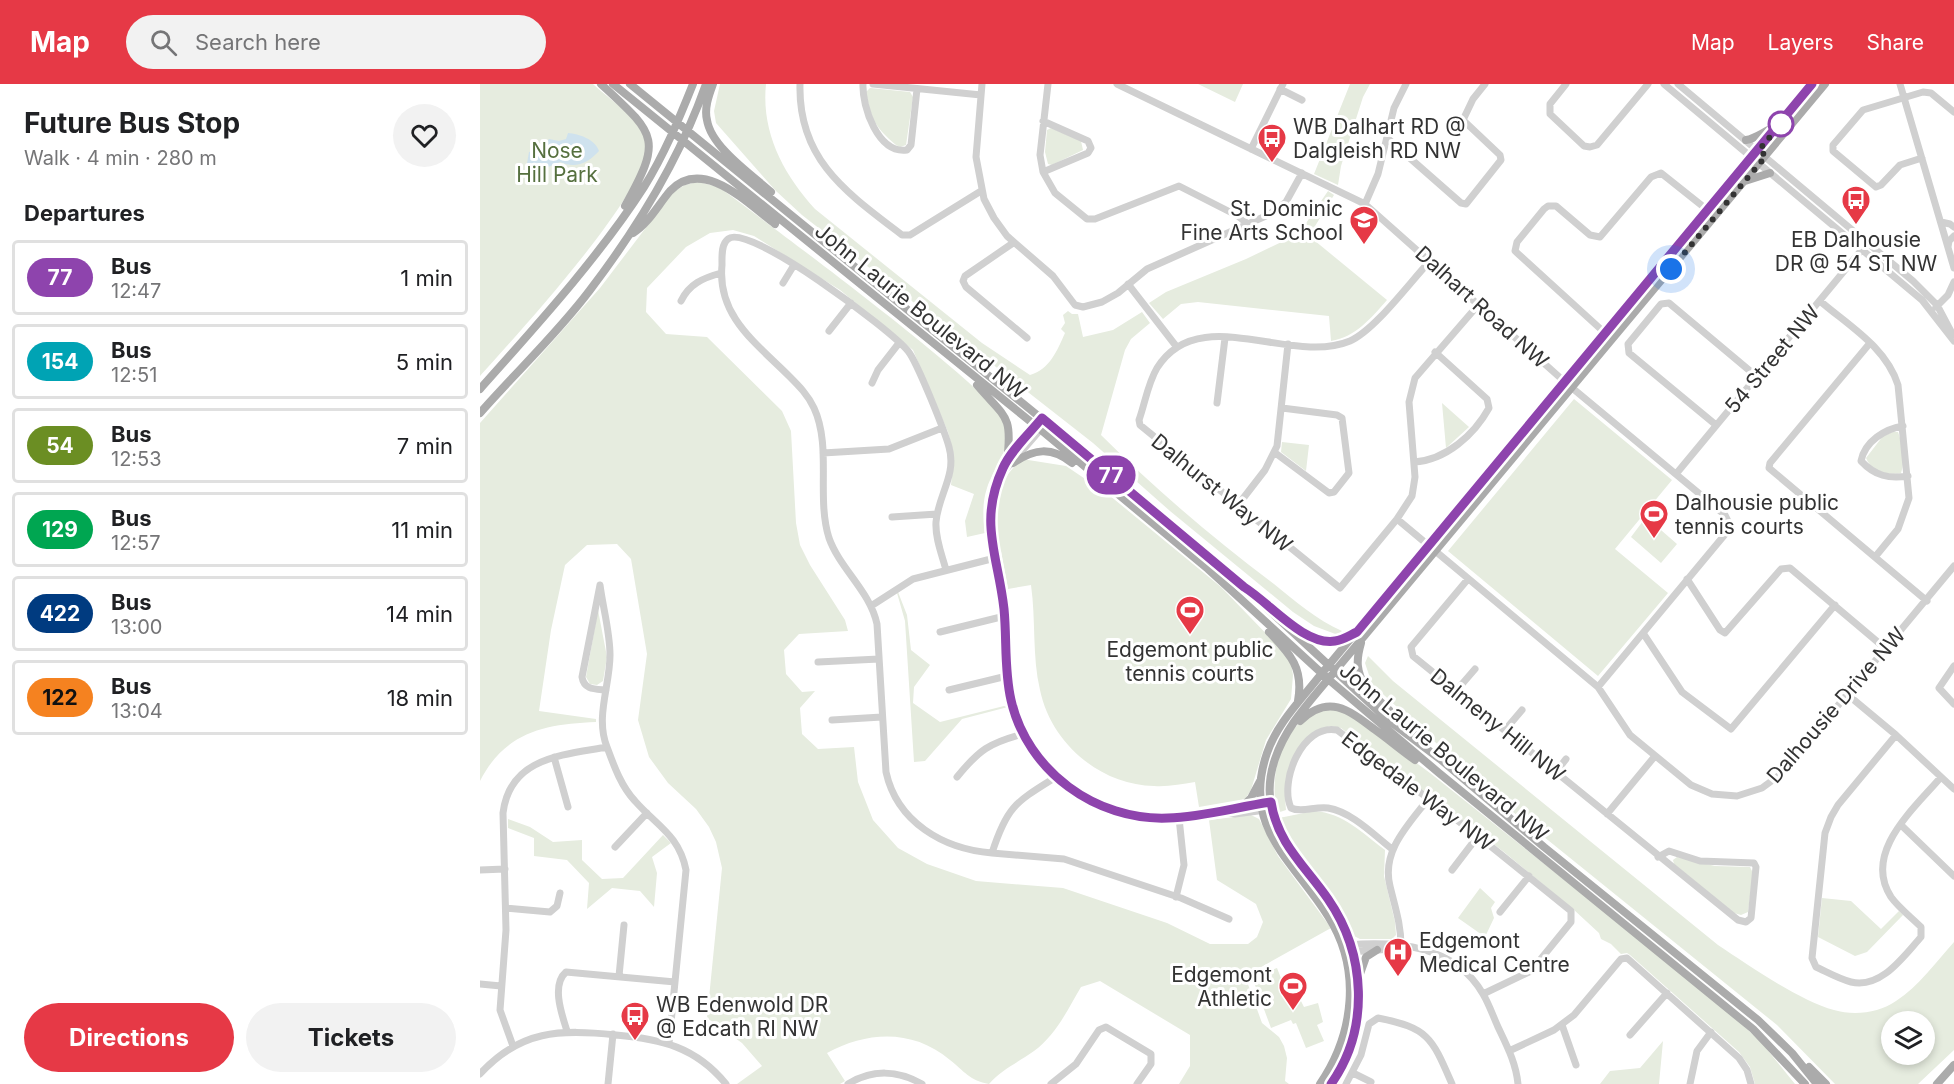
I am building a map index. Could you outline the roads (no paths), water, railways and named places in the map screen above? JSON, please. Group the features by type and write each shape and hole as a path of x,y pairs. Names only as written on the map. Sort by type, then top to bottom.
{"main road":[{"path":"601,84 640,123 648,135 650,145 647,165 614,231"},
{"name":"John Laurie Boulevard NW","path":"613,84 1038,428 1208,569 1439,773 1753,1029 1805,1084"},
{"name":"John Laurie Boulevard NW","path":"630,84 1045,420 1244,587 1328,673 1440,759 1544,847 1758,1020 1792,1053 1816,1084"},
{"path":"480,389 614,231 645,186 678,123 693,84"},
{"path":"480,413 589,292 630,234 684,141 706,84"},
{"path":"713,84 706,117 714,137 738,164 816,233 823,242"},
{"path":"1762,153 1779,126 1812,84"},
{"path":"1569,385 1605,333 1707,210 1825,84"},
{"path":"1746,140 1755,138 1769,128 1779,126"},
{"path":"1320,1084 1338,1052 1347,1024 1351,992 1343,950 1335,926 1276,846 1266,826 1274,760 1285,736 1328,673 1569,385 1715,216 1744,181 1755,160"},
{"path":"1744,181 1770,173"},
{"path":"630,234 640,228 678,185 695,178 716,182 776,224 791,230"},
{"path":"973,376 977,386 999,407 1009,424 1010,462 1032,451 1051,451 1095,476"},
{"path":"1208,569 1291,658 1300,680 1298,703"},
{"path":"1244,587 1261,597 1298,629 1314,639 1334,641 1360,635"},
{"path":"1360,635 1357,666 1366,688 1440,759"},
{"path":"1243,806 1251,798 1262,778 1273,738 1298,703 1328,673"},
{"path":"1285,736 1314,710 1330,705 1339,707 1359,717 1422,765 1439,773"},
{"path":"1262,778 1267,806 1285,843 1332,904 1353,948 1359,984"},
{"path":"1331,1084 1345,1060 1352,1040 1364,960 1377,950"},
{"path":"1792,1053 1826,1084"},
{"path":"1785,1061 1785,1065 1799,1084"},
{"path":"1930,1084 1942,1073 1952,1068"},
{"path":"1937,1084 1952,1068"}],"street":[{"path":"800,84 800,105 805,129 822,165 843,188 902,235 910,235 981,191"},
{"path":"863,84 865,110 872,126 886,142 901,151 911,146 917,89"},
{"path":"873,84 981,95"},
{"path":"982,84 976,157 981,191 994,218 1013,243 1053,276 1077,306 1102,302 1160,262 1249,225 1286,202 1302,174"},
{"path":"1048,84 1040,155 1043,172 1055,193 1089,220 1179,186 1238,216 1249,225"},
{"name":"Dalhart Road NW","path":"1117,84 1365,204 1569,385 1725,515 1729,523 1727,532 1598,687"},
{"path":"1365,204 1378,174 1394,108 1406,84"},
{"path":"1387,138 1461,203 1466,204 1501,160 1500,155 1463,120 1473,99 1485,84"},
{"path":"1566,84 1550,104 1550,114 1584,146 1590,147 1597,145 1648,84"},
{"path":"1664,84 1934,308"},
{"path":"1678,84 1913,281 1948,324 1954,341"},
{"path":"1900,84 1954,268"},
{"path":"1251,149 1282,86 1302,100"},
{"path":"1922,158 1900,165 1881,185 1876,187 1832,149 1834,143 1863,110 1904,97 1929,92 1954,112"},
{"path":"1043,121 1088,141 1091,148 1088,153 1043,172"},
{"path":"1605,333 1517,254 1515,245 1546,207 1553,205 1590,235 1600,237 1651,177 1658,173 1666,175 1715,216"},
{"path":"1941,222 1954,227"},
{"path":"1948,249 1949,241 1954,236"},
{"path":"946,570 937,534 937,514 952,467 950,449 911,356 899,343 850,303 794,265 758,243 733,237 724,244 721,273 724,300 737,323 810,399 818,417 829,537 871,606 878,628 888,782 899,805 907,816 934,836 992,853 1064,859 1176,897 1229,919"},
{"path":"1013,243 965,276 963,281 966,287 1026,338"},
{"name":"54 Street NW","path":"1676,474 1868,243"},
{"path":"1128,284 1176,346 1202,337 1325,347 1356,338 1368,329 1430,261"},
{"path":"783,283 794,265"},
{"path":"681,301 687,290 696,282 721,273"},
{"path":"1934,308 1948,295 1954,282"},
{"path":"1820,301 1884,356 1894,373 1899,390 1909,498 1898,529 1875,557"},
{"path":"829,331 850,303"},
{"path":"1716,425 1629,353 1628,344 1644,323 1661,304 1669,303 1756,376"},
{"name":"Dalhurst Way NW","path":"1176,346 1155,373 1139,420 1140,425 1340,588 1408,505 1413,491 1414,462 1409,408 1410,390 1418,372 1479,304"},
{"path":"1217,403 1224,338"},
{"path":"872,383 878,370 899,343"},
{"path":"1870,343 1769,467 1771,472 1926,601"},
{"path":"1238,505 1265,470 1274,452 1282,408 1288,344"},
{"path":"1414,462 1439,456 1456,446 1489,408 1487,399 1436,352"},
{"path":"1274,452 1329,493 1334,492 1349,473 1342,418 1337,415 1282,408"},
{"path":"1045,420 1000,475 991,498 989,511 1005,616 1007,676 1012,705 1023,734 1035,753 1056,777 1082,796 1114,811 1150,818 1179,818 1221,812 1243,806 1267,806"},
{"path":"1903,426 1883,432 1867,448 1862,461 1880,475 1890,478 1908,476"},
{"path":"823,453 889,449 942,428"},
{"path":"892,517 937,514"},
{"name":"Dalhousie Drive NW","path":"1397,519 1598,687 1630,735 1654,756 1691,785 1706,792 1731,796 1750,793 1767,785 1781,774 1954,566"},
{"path":"871,606 908,582 995,558"},
{"path":"1687,579 1724,633 1728,632 1784,567 1791,569 1886,649"},
{"name":"Dalmeny Hill NW","path":"1468,579 1411,649 1413,656 1658,857 1738,920 1746,922 1750,920 1756,867 1754,863 1716,863 1669,851 1658,857"},
{"path":"606,690 588,687 583,683 582,677 600,585 609,646 606,690 602,729 607,747 624,785 634,800 676,842 684,858 686,870 669,1043"},
{"path":"1643,633 1682,692 1731,729 1834,605"},
{"path":"940,632 1005,616"},
{"path":"818,662 879,659"},
{"path":"1954,666 1939,688 1954,704"},
{"path":"1456,691 1475,669"},
{"path":"949,690 1007,676"},
{"path":"1848,695 1896,735 1954,789"},
{"path":"1505,730 1522,710"},
{"path":"832,720 882,717"},
{"name":"Edgedale Way NW","path":"1392,849 1336,810 1320,807 1295,810 1291,808 1288,790 1290,771 1304,744 1324,731 1336,730 1479,836 1571,911 1572,919 1531,971 1483,994"},
{"path":"957,777 986,746 1023,734"},
{"path":"1896,735 1838,805 1827,826 1812,958 1816,967 1849,982 1873,981 1887,973 1921,937 1920,927 1897,904 1884,881 1883,872 1886,849 1901,825 1941,777"},
{"path":"513,1046 500,1010 506,908 503,813 505,801 521,775 536,763 554,757 607,747"},
{"path":"1607,814 1654,756"},
{"path":"554,757 568,807"},
{"path":"1556,772 1566,759"},
{"path":"992,853 1001,825 1011,808 1056,777"},
{"path":"1401,946 1400,923 1388,875 1392,849 1429,798"},
{"path":"1221,812 1235,814 1267,806"},
{"path":"615,847 647,813"},
{"path":"1176,897 1184,865 1179,818"},
{"path":"1901,825 1954,876"},
{"path":"1452,870 1479,836"},
{"path":"480,870 505,869"},
{"path":"1500,912 1528,876"},
{"path":"506,908 549,912 557,906 560,893"},
{"path":"619,976 624,925"},
{"path":"1343,950 1392,942 1401,946 1423,949 1448,959 1464,970 1483,994 1514,1061 1518,1084"},
{"path":"1353,948 1377,950 1401,946"},
{"path":"1509,1051 1562,1025 1574,1015 1623,958 1629,959 1739,1058 1747,1070 1751,1084"},
{"path":"567,1031 559,996 562,975 571,971 675,982"},
{"path":"480,984 501,986"},
{"path":"1630,1035 1667,993"},
{"path":"1346,1084 1353,1072 1369,1024 1378,1018 1407,1024 1429,1038 1440,1055 1452,1084"},
{"path":"1562,1025 1576,1065"},
{"path":"1051,1084 1076,1064 1099,1030 1106,1027 1151,1054 1151,1064 1137,1084"},
{"path":"480,1074 513,1046 539,1035 567,1031 613,1034 669,1043 704,1062 726,1084"},
{"path":"1690,1084 1697,1051 1711,1032"},
{"path":"608,1084 613,1034"},
{"path":"848,1084 870,1074 886,1072 904,1075 922,1084"},
{"path":"1353,1072 1371,1082"}],"water":[{"path":"568,133 590,140 599,151 591,159 581,164 571,165 560,162 548,167 528,184 529,152 541,148 549,139 559,141 566,139"}],"place":[{"name":"WB Dalhart RD @ Dalgleish RD NW","path":"1272,164"},
{"name":"EB Dalhousie DR @ 54 ST NW","path":"1856,226"},
{"name":"St. Dominic Fine Arts School","path":"1364,246"},
{"name":"Dalhousie public tennis courts","path":"1654,540"},
{"name":"Edgemont public tennis courts","path":"1190,636"},
{"name":"Edgemont Medical Centre","path":"1398,978"},
{"name":"Edgemont Athletic","path":"1293,1012"},
{"name":"WB Edenwold DR @ Edcath RI NW","path":"635,1042"}],"park label":[{"name":"Nose Hill Park","path":"557,162"}]}
